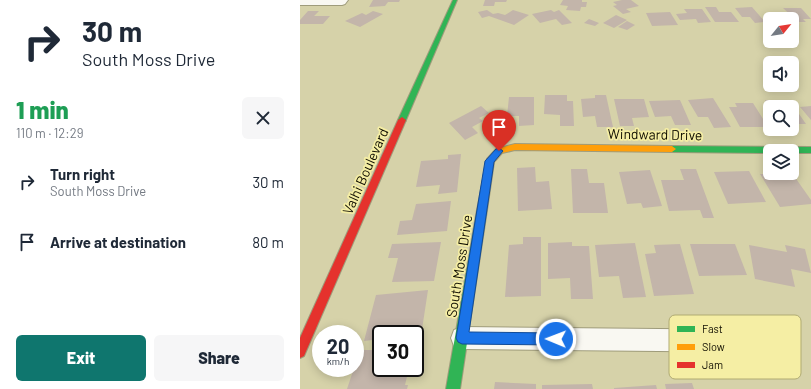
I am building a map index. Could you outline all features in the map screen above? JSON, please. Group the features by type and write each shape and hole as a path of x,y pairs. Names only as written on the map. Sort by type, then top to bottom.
{"street":[{"path":"300,2 342,2 344,0"},
{"name":"Valhi Boulevard","path":"300,352 455,0"},
{"name":"Windward Drive","path":"499,151 515,147 811,150"},
{"name":"South Moss Drive","path":"453,389 490,161 499,151"},
{"path":"462,338 669,340"}],"building":[{"path":"373,0 400,0 399,2 388,2 385,6 369,7"},
{"path":"485,0 507,0 506,2 495,2 494,6 483,6"},
{"path":"563,0 582,0 582,2 587,2 586,7 581,7 580,11 566,10 568,6 560,5"},
{"path":"631,0 639,6 626,9 631,12 623,14 613,6 617,5 613,2"},
{"path":"705,7 716,7 719,12 731,12 739,22 715,22"},
{"path":"752,7 763,20 763,22 755,23 750,17 742,17 735,8"},
{"path":"783,8 801,8 811,19 803,19 806,22 799,22 799,12 787,12"},
{"path":"684,9 702,9 711,22 698,23 696,19 680,20 676,14 687,13"},
{"path":"487,10 493,14 498,13 505,15 513,10 529,15 514,25 489,16 482,18 478,12"},
{"path":"551,10 554,12 559,10 572,23 562,25 556,19 540,23 532,14"},
{"path":"308,11 319,11 314,16 330,16 323,24 300,24 300,20"},
{"path":"373,11 383,14 360,27 345,21 362,13 366,15"},
{"path":"670,12 678,25 652,26 646,13"},
{"path":"616,15 627,20 614,28 603,23"},
{"path":"589,19 599,23 595,26 584,23"},
{"path":"627,21 635,25 627,30 618,27"},
{"path":"545,95 567,95 567,101 573,101 574,126 560,126 560,115 544,114"},
{"path":"595,95 606,95 613,127 597,127 595,116 583,117 581,99 595,98"},
{"path":"509,97 534,97 534,125 519,126 519,116 507,116"},
{"path":"713,98 731,127 714,128 708,117 698,117 688,100"},
{"path":"614,99 644,99 649,117 632,118 634,126 620,126"},
{"path":"680,100 691,125 675,125 671,116 655,117 649,101"},
{"path":"735,103 753,103 763,119 763,127 740,127 729,107 737,107"},
{"path":"481,106 489,113 479,118 483,121 472,127 478,133 465,140 449,123"},
{"path":"811,106 811,120 800,107"},
{"path":"799,114 806,124 799,124"},
{"path":"461,154 457,192 438,194 440,185 416,187 421,161 448,159 448,155"},
{"path":"535,167 536,182 549,181 552,209 518,211 517,168"},
{"path":"571,169 587,169 589,183 604,183 608,213 573,213"},
{"path":"680,169 696,169 714,218 703,218 700,210 669,211 661,180 684,180"},
{"path":"650,170 662,206 643,208 641,203 627,204 619,172"},
{"path":"749,171 766,202 728,204 714,172"},
{"path":"764,180 797,180 811,200 811,204 780,207"},
{"path":"451,201 447,231 397,235 400,221 412,220 416,204"},
{"path":"523,237 541,237 541,296 505,297 509,245 523,244"},
{"path":"441,242 434,281 392,282 398,258 388,258 392,244"},
{"path":"572,242 572,246 589,246 593,299 571,299 570,278 548,279 548,243"},
{"path":"635,243 646,297 623,298 619,276 599,277 595,245"},
{"path":"680,244 694,294 654,296 645,254 656,253 654,245"},
{"path":"690,244 735,244 747,275 699,276"},
{"path":"749,245 787,252 785,245 805,249 811,273 791,269 795,287 755,279"},
{"path":"428,290 423,325 372,325 372,340 364,341 376,295"},
{"path":"364,350 372,350 372,377 407,377 405,385 408,385 407,389 347,389 351,377 364,377"},
{"path":"495,382 536,384 536,389 494,389"},
{"path":"692,383 694,389 666,389 665,384"},
{"path":"592,384 593,389 542,389 542,385"},
{"path":"656,385 657,389 614,389 614,388"}],"traffic: fast":[{"path":"402,120 455,0"},
{"path":"672,149 811,150"},
{"path":"453,389 482,210"}],"traffic: slow":[{"path":"482,210 490,161 499,151 515,147 672,149"}],"traffic: jam":[{"path":"300,352 402,120"}],"route":[{"path":"499,151 490,161 462,338 556,339"}]}
